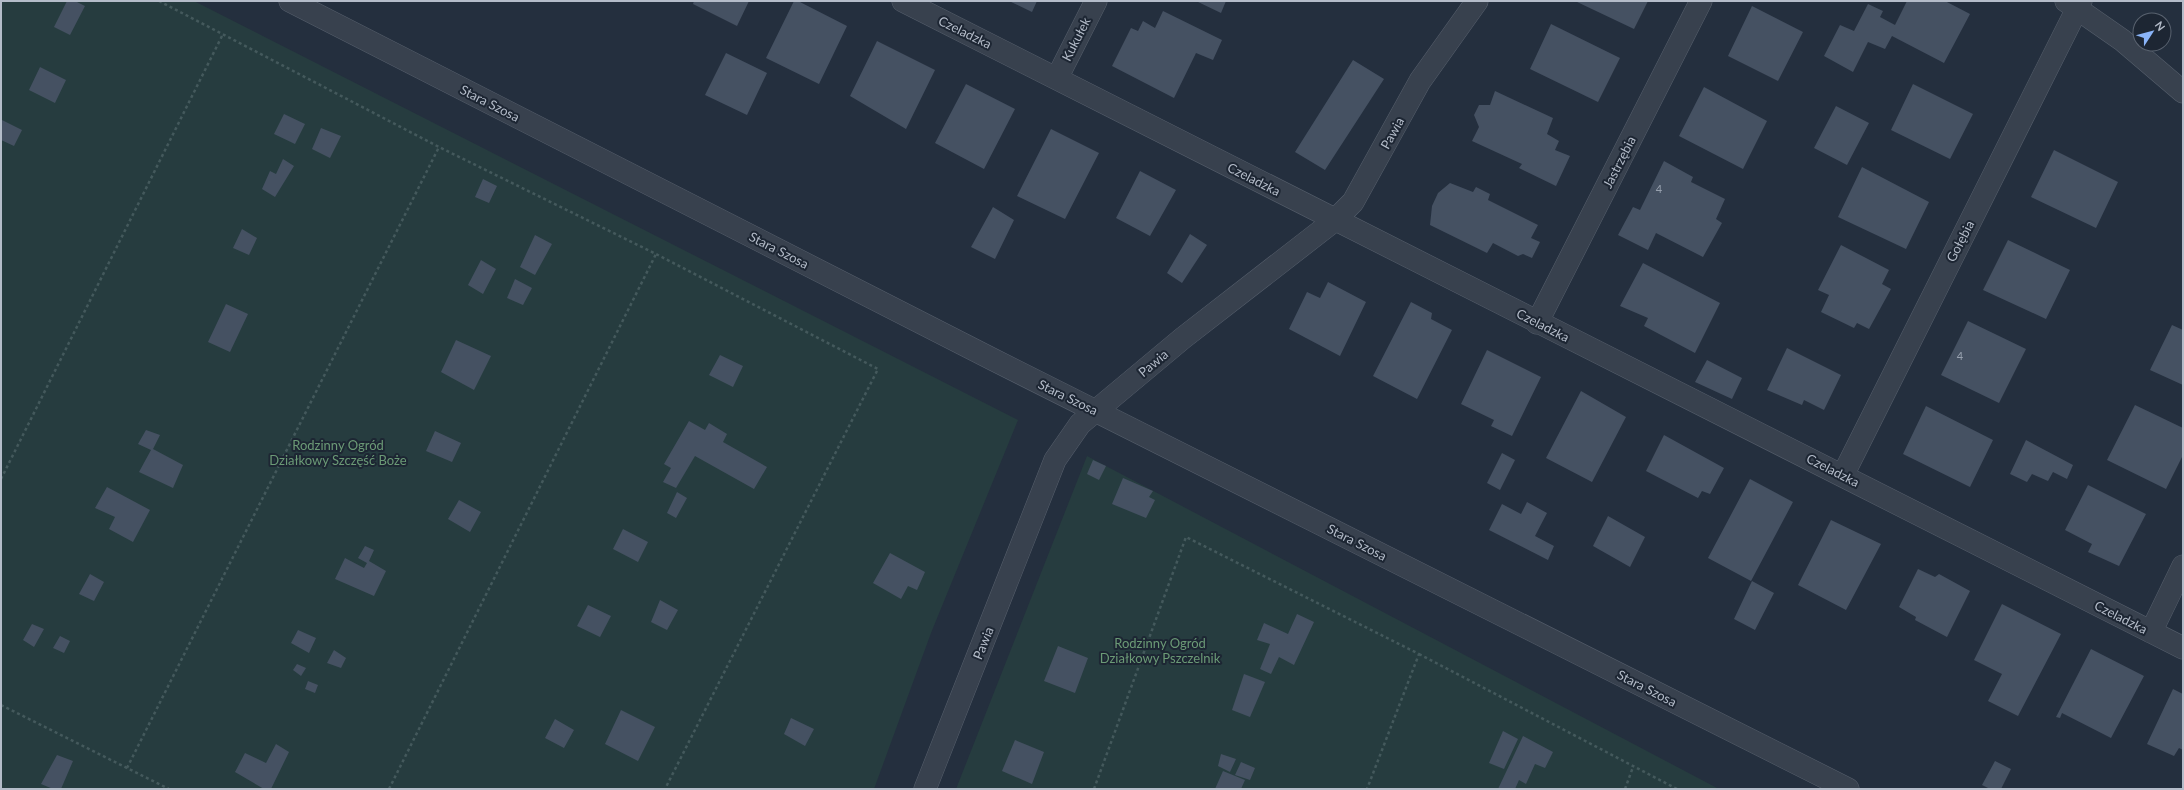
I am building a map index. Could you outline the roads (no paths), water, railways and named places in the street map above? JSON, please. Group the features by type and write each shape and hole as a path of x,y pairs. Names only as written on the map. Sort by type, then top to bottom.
{"street":[{"name":"Stara Szosa","path":"290,1 1096,411 1848,789"},
{"name":"Czeladzka","path":"903,1 1537,323 1844,475 2183,648"},
{"name":"Kukułek","path":"1057,78 1096,1"},
{"name":"Pawia","path":"925,789 1055,460 1080,424 1183,338 1335,220 1353,202 1420,82 1477,1"},
{"name":"Jastrzębia","path":"1537,323 1701,1"},
{"path":"2075,3 2122,40 2183,92"},
{"name":"Gołębia","path":"1844,475 2075,3"},
{"path":"2152,632 2183,566"}],"park label":[{"name":"Rodzinny Ogród Działkowy Szczęść Boże","path":"338,452"},
{"name":"Rodzinny Ogród Działkowy Pszczelnik","path":"1160,650"}]}
